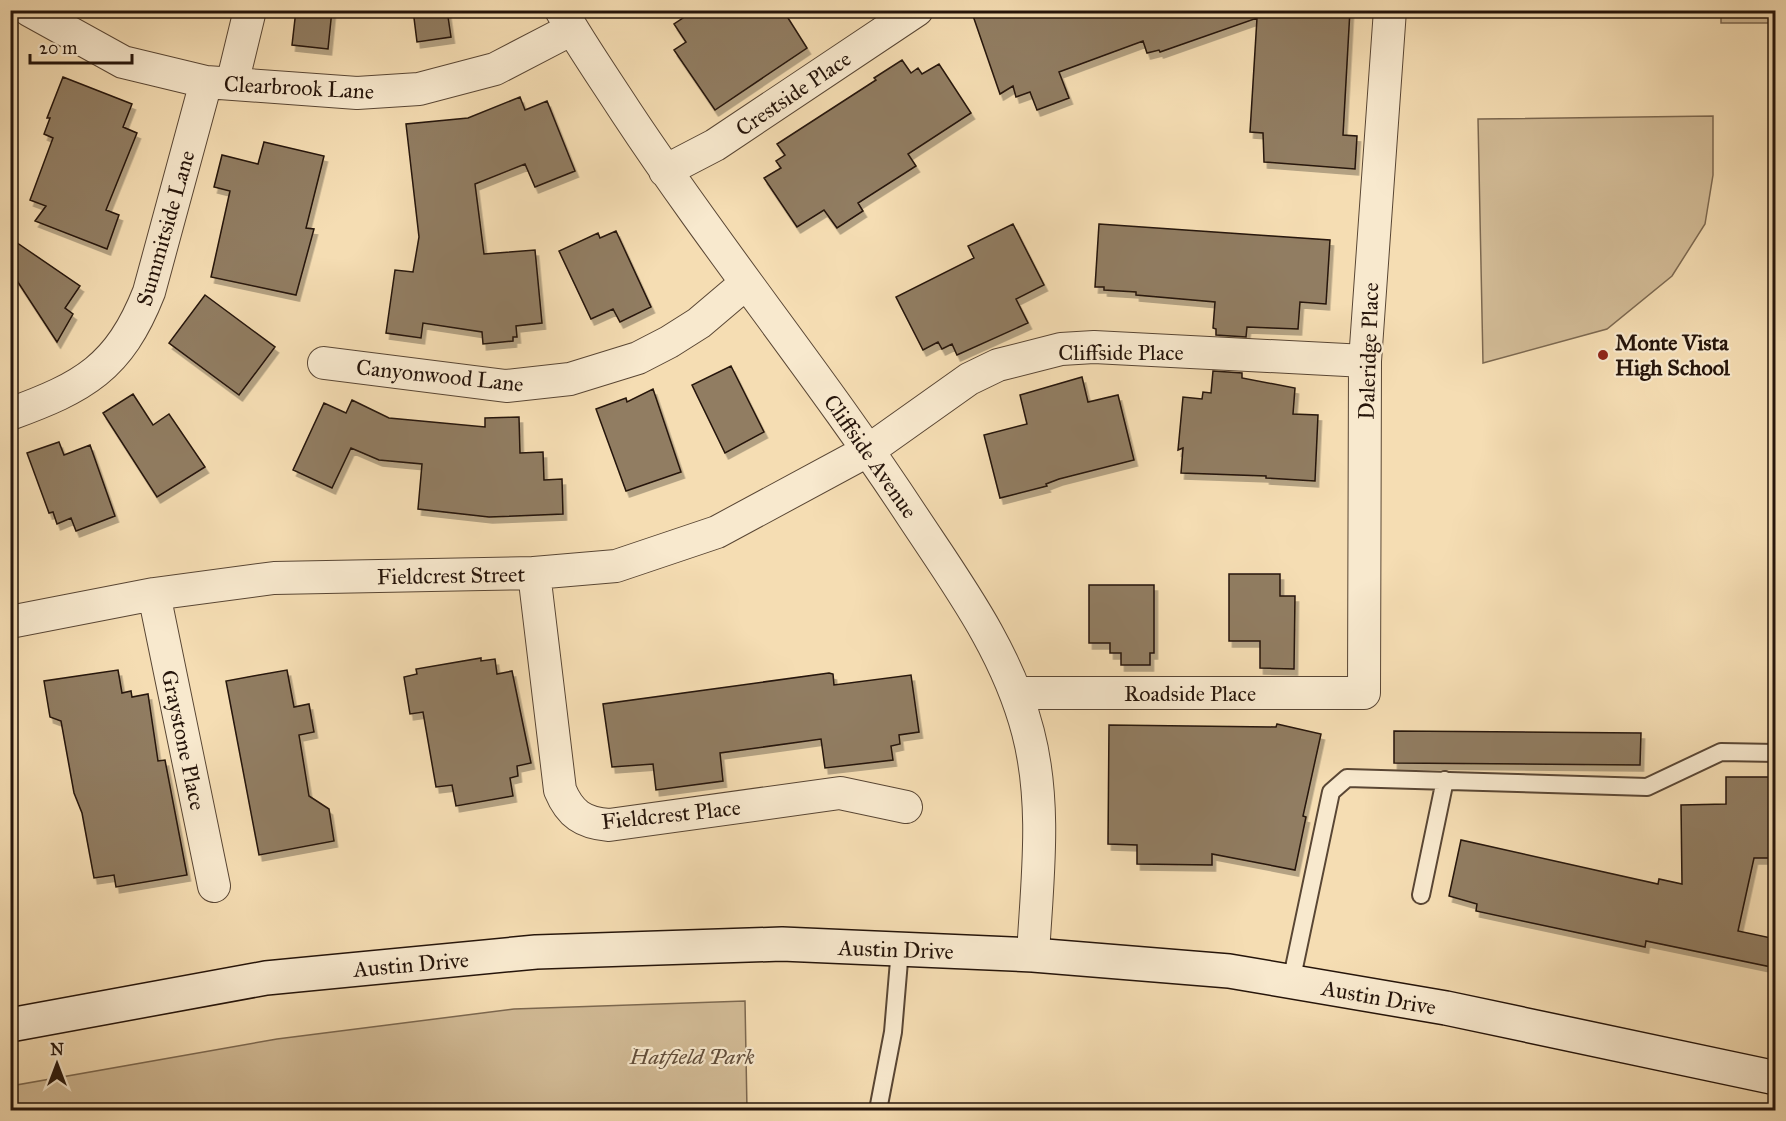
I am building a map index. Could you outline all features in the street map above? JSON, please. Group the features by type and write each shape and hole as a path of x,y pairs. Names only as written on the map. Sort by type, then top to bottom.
{"main road":[{"name":"Austin Drive","path":"10,1025 267,978 536,952 783,944 1033,955 1229,971 1446,1008 1776,1078"}],"street":[{"name":"Clearbrook Lane","path":"29,10 123,62 219,83 357,93 418,89 495,69 566,20"},
{"name":"Summitside Lane","path":"10,414 60,396 84,382 105,365 133,328 149,292 219,83 250,10"},
{"name":"Crestside Place","path":"665,171 715,144 917,10"},
{"name":"Daleridge Place","path":"1364,693 1365,361 1390,10"},
{"name":"Cliffside Avenue","path":"566,20 665,171 745,284 869,450 990,635 1017,693 1037,775 1040,817 1033,955"},
{"name":"Canyonwood Lane","path":"324,363 506,386 570,379 638,358 669,342 699,323 745,284"},
{"name":"Cliffside Place","path":"869,450 969,379 998,365 1050,351 1094,347 1365,361"},
{"name":"Fieldcrest Street","path":"10,622 154,594 274,578 534,573 616,566 717,532 869,450"},
{"name":"Fieldcrest Place","path":"534,573 560,790 565,803 584,821 609,825 840,793 906,807"},
{"name":"Graystone Place","path":"154,594 214,886"},
{"name":"Roadside Place","path":"1017,693 1364,693"}],"lane":[{"path":"1291,982 1331,792 1347,777 1647,787 1721,752 1776,753"},
{"path":"1421,895 1445,780"},
{"path":"878,1110 893,1032 900,949"}],"green space":[{"path":"1721,11 1775,11 1775,23 1721,23"},
{"path":"1713,116 1713,175 1705,224 1672,276 1607,329 1483,363 1478,119"},
{"name":"Hatfield Park","path":"745,1001 747,1110 11,1110 11,1086 277,1039 514,1009"}],"building":[{"path":"296,10 332,10 328,49 292,45"},
{"path":"413,10 447,10 451,37 417,42"},
{"path":"695,10 783,10 807,48 715,110 674,50 686,42 674,24"},
{"path":"971,10 1350,10 1343,135 1357,136 1355,169 1264,162 1263,133 1250,132 1257,18 1160,52 1159,50 1147,53 1143,41 1059,72 1069,98 1037,110 1030,92 1016,97 1013,86 1000,94"},
{"path":"902,60 911,73 918,68 922,74 939,64 971,113 908,154 916,166 858,203 863,211 837,228 824,210 797,227 764,178 781,168 776,161 785,155 777,144 876,80 874,78"},
{"path":"63,77 132,104 123,127 137,133 106,210 119,215 107,249 35,221 46,206 30,200 53,138 44,134 50,118 47,118"},
{"path":"520,97 525,110 547,101 575,171 535,187 525,164 475,184 484,254 535,250 542,323 516,326 517,337 513,337 513,341 483,344 482,332 423,323 421,338 386,333 395,270 413,272 419,237 406,124 468,118"},
{"path":"264,142 324,156 306,228 314,229 296,295 211,277 230,191 214,187 222,155 258,164"},
{"path":"1013,224 1044,285 1016,299 1028,323 957,355 952,344 942,349 938,342 923,350 896,297 974,258 968,246"},
{"path":"1099,224 1330,240 1326,304 1300,302 1298,329 1247,327 1246,337 1216,335 1216,329 1213,328 1215,302 1136,295 1136,292 1104,290 1104,287 1095,287"},
{"path":"616,231 651,307 620,322 613,309 591,319 559,251 598,233 600,238"},
{"path":"10,238 80,286 65,308 73,314 57,342 10,270"},
{"path":"205,295 275,347 239,395 169,343"},
{"path":"731,366 764,432 725,453 692,385"},
{"path":"1213,371 1242,373 1242,378 1295,388 1293,414 1318,415 1315,481 1266,478 1266,476 1181,473 1183,448 1178,450 1183,397 1202,399 1203,392 1211,393"},
{"path":"1082,377 1088,402 1118,395 1134,460 1059,479 1046,484 1047,486 1000,498 984,435 1027,424 1020,395"},
{"path":"653,389 681,472 626,491 596,409 626,398 627,402"},
{"path":"133,394 153,425 169,414 205,467 157,497 103,413"},
{"path":"352,400 389,418 485,427 485,418 519,417 520,453 543,452 544,480 562,479 563,514 489,517 418,509 422,464 379,460 351,448 332,488 293,470 324,403 346,413"},
{"path":"59,442 64,455 90,445 115,516 76,531 71,518 57,524 53,512 49,513 27,453"},
{"path":"1229,574 1280,574 1280,596 1295,596 1294,669 1260,668 1260,641 1229,641"},
{"path":"1089,585 1154,585 1154,653 1150,653 1150,665 1121,665 1121,653 1110,653 1110,643 1089,643"},
{"path":"481,658 481,661 495,659 497,674 512,671 531,763 517,766 518,776 510,778 513,796 456,806 452,785 436,787 423,712 410,714 404,677 417,674 416,669"},
{"path":"118,670 122,693 131,691 132,697 148,694 158,761 165,760 187,875 116,887 114,875 94,878 82,813 74,793 61,721 50,717 44,681"},
{"path":"287,670 294,707 309,704 314,732 299,735 309,796 329,809 334,841 259,855 226,681"},
{"path":"833,674 834,685 911,675 919,732 899,735 900,744 891,746 893,760 825,768 821,739 720,753 723,781 656,790 653,764 612,767 603,704"},
{"path":"1277,724 1321,734 1303,816 1306,817 1295,870 1212,854 1212,865 1137,864 1137,845 1108,844 1109,725 1276,727"},
{"path":"1394,731 1641,733 1640,765 1394,763"},
{"path":"1726,777 1776,777 1776,858 1754,858 1738,931 1776,939 1776,968 1646,941 1645,947 1476,911 1477,904 1449,896 1461,840 1658,884 1659,879 1682,884 1681,805 1726,804"}],"place":[{"name":"Monte Vista High School","path":"1603,355"}]}
